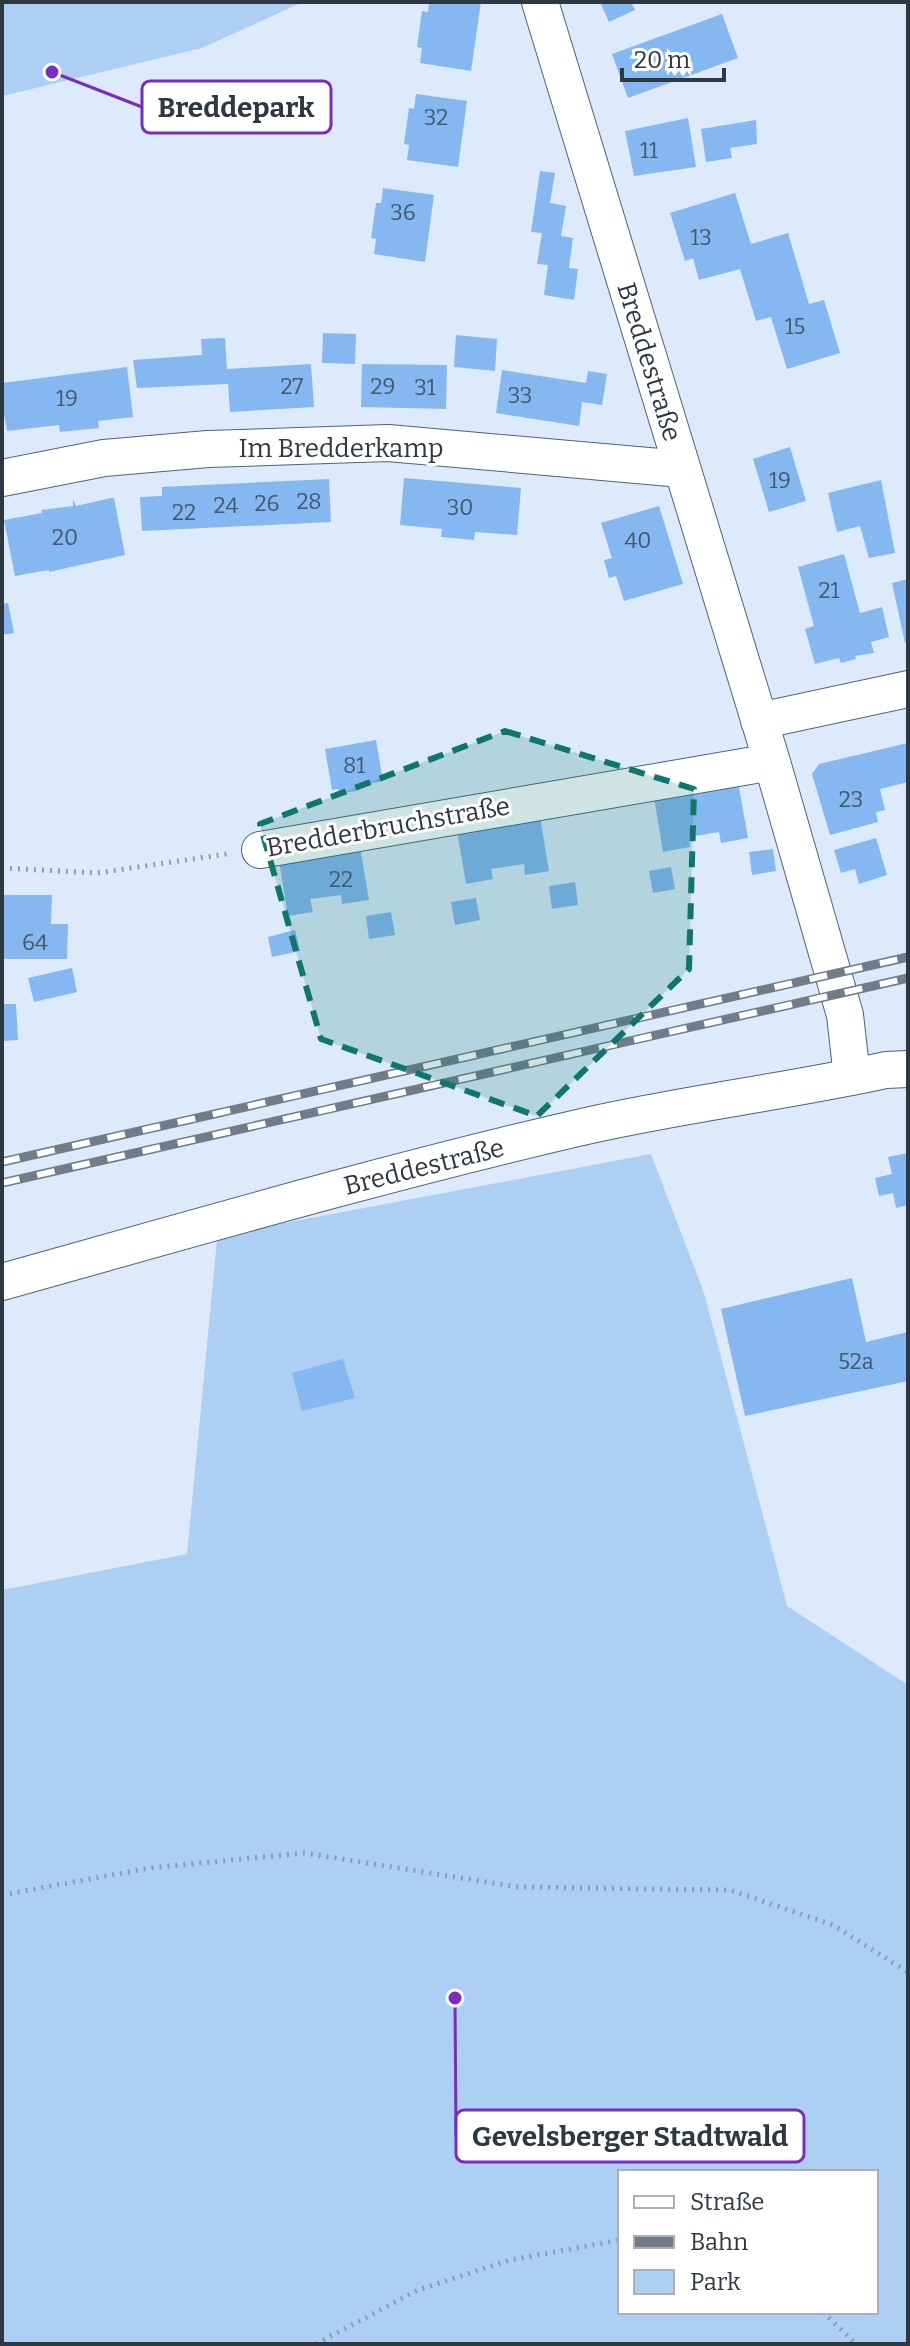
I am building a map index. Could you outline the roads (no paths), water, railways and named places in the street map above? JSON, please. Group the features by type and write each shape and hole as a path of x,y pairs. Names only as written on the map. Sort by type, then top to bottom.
{"street":[{"name":"Breddestraße","path":"540,2 772,762 845,1015 852,1077"},
{"name":"Im Bredderkamp","path":"2,478 104,458 208,449 388,443 682,469"},
{"path":"759,721 908,689"},
{"name":"Bredderbruchstraße","path":"260,850 772,762"},
{"name":"Breddestraße","path":"2,1282 306,1197 583,1127 908,1069"}],"railway":[{"path":"2,1162 908,957"},
{"path":"2,1183 908,978"}],"place":[{"name":"Breddepark","path":"52,72"},
{"name":"Gevelsberger Stadtwald","path":"455,1998"}]}
